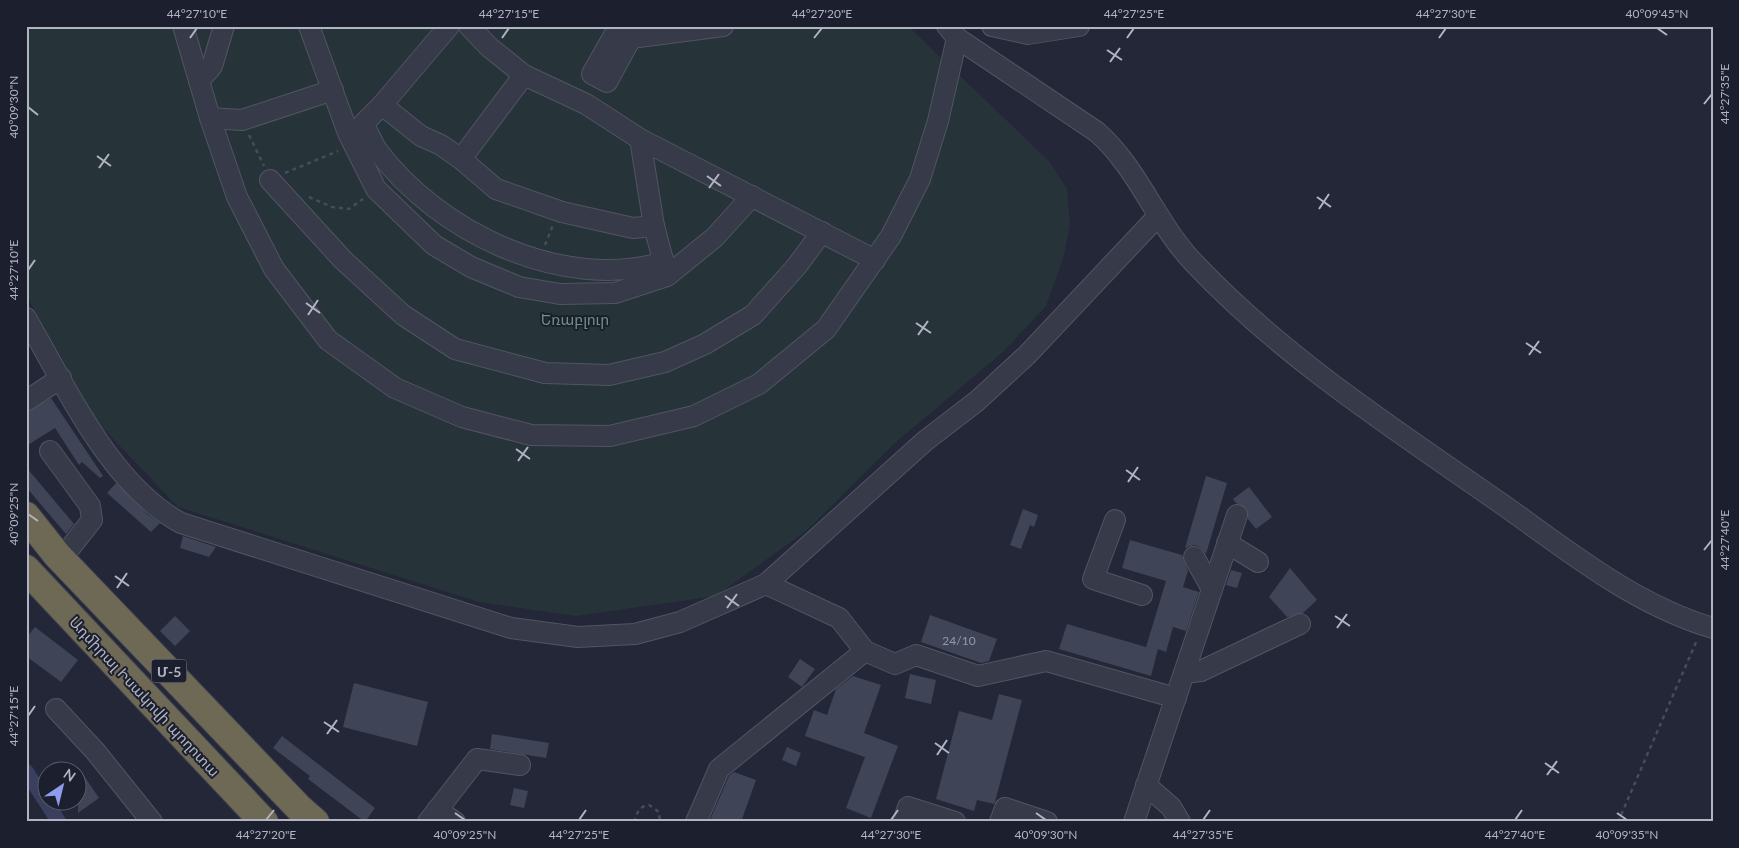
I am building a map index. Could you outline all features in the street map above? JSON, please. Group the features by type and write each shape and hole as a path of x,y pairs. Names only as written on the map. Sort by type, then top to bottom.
{"highway":[{"name":"Մ-5","path":"26,516 57,555 299,808 315,822"},
{"name":"Ադմիրալ Իսակովի պողոտա","path":"26,569 264,822"}],"street":[{"path":"183,26 210,118 237,197 274,269 328,340 395,388 462,417 532,435 610,436 694,416 759,384 826,329 891,236 920,178 938,121 952,32 1104,138 1123,158 1158,216 1192,262 1234,304 1298,359 1631,594 1708,626"},
{"path":"199,81 212,66 224,26"},
{"path":"309,26 354,144 376,188 434,245 471,267 519,287 560,294 615,293 666,269 715,237 752,196"},
{"path":"449,26 382,105 363,124 377,150 407,182 437,208 470,230 505,249 578,270 666,269"},
{"path":"469,26 488,47 524,74 586,104 608,116 640,138 876,260"},
{"path":"586,104 600,78 607,82 621,31 723,26"},
{"path":"992,26 1028,34 1079,26"},
{"path":"461,159 524,74"},
{"path":"210,118 242,120 333,90"},
{"path":"382,105 421,136 441,145 461,159 496,189 560,211 633,228 654,226"},
{"path":"640,138 654,226 666,269"},
{"path":"270,180 343,260 403,316 455,349 545,373 609,376 665,362 705,344 753,315 796,267 822,232"},
{"path":"26,318 86,424 115,464 166,515 181,523 511,628 578,637 635,634 680,622 766,584 925,441 977,401 1027,355 1158,216"},
{"path":"26,401 61,378"},
{"path":"50,452 90,506 92,520 70,548 57,555"},
{"path":"1134,822 1237,515"},
{"path":"1115,520 1093,579 1142,595"},
{"path":"1227,543 1258,562"},
{"path":"1194,557 1212,589"},
{"path":"766,584 839,618 865,651 895,664 916,655 978,676 1046,661 1176,698"},
{"path":"1184,672 1201,671 1300,624"},
{"path":"696,822 719,769 865,651"},
{"path":"56,709 95,751 152,822"},
{"path":"455,822 433,816 477,759 520,765"},
{"path":"1146,785 1172,807 1180,822"},
{"path":"903,822 908,806 955,822"},
{"path":"1000,822 1004,808 1048,822"}],"path":[{"path":"242,120 270,180 354,144"},
{"path":"306,196 332,207 349,209 376,188"},
{"path":"538,260 560,211"},
{"path":"1618,822 1708,626"},
{"path":"634,822 638,810 643,806 649,805 659,812 660,822"}],"green space":[{"name":"Եռաբլուր","path":"26,26 908,26 1049,161 1067,189 1070,224 1064,256 1046,306 1003,352 896,442 806,531 716,596 576,616 479,602 178,507 96,421 29,300 26,291"}],"building":[{"path":"51,398 103,476 100,478 82,462 79,465 55,428 26,446 26,413"},
{"path":"26,467 74,524 66,534 26,487"},
{"path":"1206,476 1227,483 1206,554 1200,547 1194,545 1185,548"},
{"path":"116,483 147,514 160,523 151,532 107,493"},
{"path":"1249,487 1272,517 1256,529 1248,519 1246,508 1236,503 1233,499"},
{"path":"1023,509 1038,515 1034,527 1030,525 1021,549 1010,545"},
{"path":"183,536 216,547 209,557 180,548"},
{"path":"1130,540 1182,555 1188,571 1183,587 1199,592 1186,631 1173,627 1166,652 1158,649 1151,676 1059,649 1067,624 1146,647 1166,581 1122,568"},
{"path":"1290,568 1317,600 1303,613 1287,617 1269,597"},
{"path":"1231,570 1242,573 1237,588 1226,585"},
{"path":"930,615 997,639 989,661 981,663 921,642"},
{"path":"175,616 190,631 175,646 160,631"},
{"path":"35,627 78,660 61,682 26,656 26,638"},
{"path":"800,659 815,669 802,687 788,677"},
{"path":"910,674 936,680 931,704 905,698"},
{"path":"853,676 881,685 864,733 898,746 871,818 846,808 865,757 805,736 814,710 827,715 836,689"},
{"path":"354,683 428,702 417,746 343,727"},
{"path":"999,694 1022,700 994,804 977,800 974,811 936,799 959,711 992,720"},
{"path":"492,734 549,743 546,758 490,749"},
{"path":"282,736 375,808 365,822 308,779 310,776 273,748"},
{"path":"787,747 801,753 796,766 782,760"},
{"path":"734,772 756,780 741,822 709,822 729,776"},
{"path":"88,782 99,798 88,806"},
{"path":"514,788 528,791 524,808 510,805"}],"waterway":[{"path":"26,771 59,822"}]}
